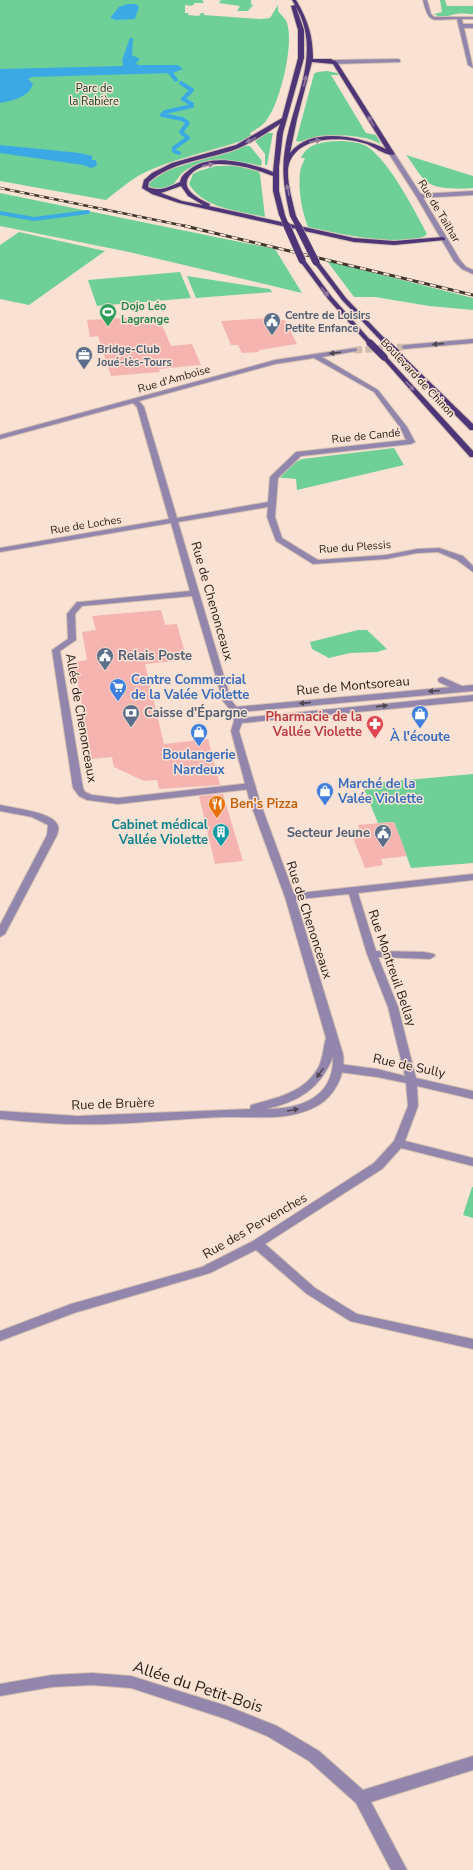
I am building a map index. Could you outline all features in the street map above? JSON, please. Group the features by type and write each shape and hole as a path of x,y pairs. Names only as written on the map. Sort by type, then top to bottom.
{"main road":[{"name":"Boulevard de Chinon","path":"293,0 306,19 310,36 310,60 289,141 286,164 286,180 294,216 316,262 344,300 473,428"},
{"name":"Boulevard de Chinon","path":"293,0 301,30 301,58 280,133 276,175 276,191 282,215 292,241 302,260 330,298 473,454"},
{"path":"310,60 334,62 392,154"},
{"path":"284,119 257,137 232,148 166,167 154,173 145,184 145,188 154,193 181,202 354,240 394,243 443,239"},
{"path":"286,164 297,148 310,142 325,139 358,140 371,144 392,154"},
{"path":"222,211 195,198 186,190 183,184 184,177 193,170 210,164 224,163 247,164 276,175"},
{"path":"154,193 183,184"}],"street":[{"path":"425,0 428,13 431,17 473,18"},
{"path":"459,18 471,65 473,66"},
{"path":"461,26 473,26"},
{"path":"464,39 473,39"},
{"path":"334,62 398,61"},
{"name":"Rue de Tailhar","path":"392,154 419,196 443,239 461,265 473,272"},
{"path":"419,196 473,193"},
{"name":"Boulevard de Chinon","path":"404,346 473,341"},
{"name":"Rue d'Amboise","path":"0,437 254,367 314,355 355,350"},
{"name":"Rue de Candé","path":"272,504 274,477 299,454 411,442 403,427 376,391 314,355"},
{"name":"Rue de Chenonceaux","path":"135,401 140,407 175,521 227,701 235,710 238,721 235,731 251,786 290,897 331,1037"},
{"path":"175,521 272,504"},
{"name":"Rue du Plessis","path":"272,504 272,521 279,538 316,562 386,558 417,551 439,550 460,558 473,570"},
{"name":"Rue de Loches","path":"0,550 175,521"},
{"name":"Allée de Chenonceaux","path":"196,593 80,604 71,614 72,640 56,650 78,788 82,794 90,798 118,801 138,800 251,786"},
{"path":"442,680 462,688"},
{"name":"Rue de Montsoreau","path":"235,710 473,688"},
{"name":"Rue de Montsoreau","path":"238,721 473,698"},
{"path":"0,808 44,818 52,823 54,828 52,835 0,934"},
{"path":"290,897 473,876"},
{"name":"Rue Montreuil Bellay","path":"352,889 372,954 393,1007 411,1080"},
{"path":"372,954 430,956"},
{"path":"331,1037 338,1055 339,1068"},
{"name":"Rue de Bruère","path":"226,1113 270,1105 299,1094 313,1084 324,1068 330,1050 331,1037"},
{"name":"Rue de Bruère","path":"0,1115 87,1120 278,1112 299,1109 314,1103 325,1095 334,1082 339,1068"},
{"name":"Rue de Sully","path":"339,1068 377,1073 473,1094"},
{"name":"Rue des Pervenches","path":"0,1336 70,1309 206,1270 257,1244 378,1166 399,1143 413,1106 411,1080"},
{"path":"399,1143 473,1162"},
{"path":"257,1244 311,1291 354,1318 473,1344"},
{"name":"Allée du Petit-Bois","path":"0,1690 52,1681 92,1679 131,1682 227,1713 272,1731 314,1756 361,1798 399,1870"},
{"path":"361,1798 473,1763"}],"green space":[{"name":"Parc de la Rabière","path":"0,0 202,0 204,3 195,3 192,6 185,5 185,13 189,13 188,15 199,16 201,13 204,13 204,15 261,19 270,18 278,5 278,11 287,23 289,32 289,44 282,85 273,109 260,127 250,133 252,137 179,159 151,170 138,176 106,200 0,181"},
{"path":"221,0 251,0 251,4 253,5 248,11 237,11 240,6 219,3"},
{"path":"440,0 445,0 447,6 473,6 473,14 458,14 443,17 437,16 434,14 442,12"},
{"path":"327,71 337,73 339,75 331,75 366,133 376,135 381,144 365,138 348,136 322,137 296,141 314,74 317,72"},
{"path":"268,133 273,133 267,165 265,165 265,154 255,141"},
{"path":"339,141 364,145 381,159 390,170 414,209 427,234 419,238 389,240 351,236 308,227 302,208 300,194 300,171 305,158 301,158 312,146"},
{"path":"244,146 250,146 262,161 261,166 233,161 202,163 184,171 171,186 161,189 150,189 149,185 152,179 165,171"},
{"path":"406,155 473,176 473,188 462,189 431,185 421,176"},
{"path":"216,166 241,166 260,172 258,173 260,174 265,217 233,211 213,204 204,199 189,184 193,174"},
{"path":"0,193 275,249 302,293 129,252 0,226"},
{"path":"19,232 105,251 29,305 0,299 0,245"},
{"path":"327,261 473,298 473,310 429,306 375,297 354,297"},
{"path":"180,272 191,298 97,306 88,280"},
{"path":"187,276 270,289 272,292 196,298"},
{"path":"394,448 404,465 297,490 296,479 274,477 283,468 302,459"},
{"path":"358,630 367,630 387,649 377,652 350,653 329,658 312,649 310,642"},
{"path":"473,774 473,863 411,868 394,822 378,823 362,784"},
{"path":"473,1187 473,1218 463,1215"}],"water":[{"path":"128,4 136,4 139,7 135,19 116,20 110,18 119,7"},
{"path":"130,38 133,38 132,55 140,59 136,63 138,65 178,65 183,69 173,73 32,77 28,79 33,84 28,92 15,100 0,103 0,69 123,66 122,60"},
{"path":"0,145 80,153 92,156 92,160 96,160 97,166 91,168 83,165 0,153"}],"building":[{"path":"158,316 171,346 192,344 201,365 159,369 160,372 111,376 98,336 90,337 87,320"},
{"name":"Centre de Loisirs Petite Enfance","path":"269,318 271,321 285,320 297,344 259,350 259,352 242,353 238,345 231,345 221,321"},
{"name":"Centre Commercial de la Valée Violette","path":"161,610 165,625 177,624 187,660 145,664 164,744 208,739 220,785 159,789 157,780 144,781 114,767 112,757 92,759 74,662 87,660 82,632 96,630 92,616"},
{"path":"223,794 243,861 215,864 199,796"},
{"name":"Secteur Jeune","path":"394,822 407,856 381,859 383,865 365,868 350,830 359,829 358,825"}],"waterway":[{"path":"162,69 169,71 176,80"},
{"path":"179,153 174,151 174,148 188,138 181,132 188,123 182,119 162,115 165,112 192,106 192,104 183,99 192,90 181,83"},
{"path":"0,213 34,219 88,212"}],"tunnel":[{"path":"355,350 404,347"}],"railway":[{"path":"0,188 190,227"},
{"path":"185,226 473,295"}],"place":[{"name":"Dojo Léo Lagrange","path":"108,327"},
{"name":"Centre de Loisirs Petite Enfance","path":"272,336"},
{"name":"Bridge-Club Joué-lès-Tours","path":"84,370"},
{"name":"Relais Poste","path":"105,671"},
{"name":"Centre Commercial de la Valée Violette","path":"118,702"},
{"name":"Caisse d'Épargne","path":"131,728"},
{"name":"À l'écoute","path":"420,729"},
{"name":"Pharmacie de la Vallée Violette","path":"375,739"},
{"name":"Boulangerie Nardeux","path":"199,747"},
{"name":"Marché de la Valée Violette","path":"325,806"},
{"name":"Ben's Pizza","path":"217,819"},
{"name":"Cabinet médical Vallée Violette","path":"221,847"},
{"name":"Secteur Jeune","path":"383,848"}]}
